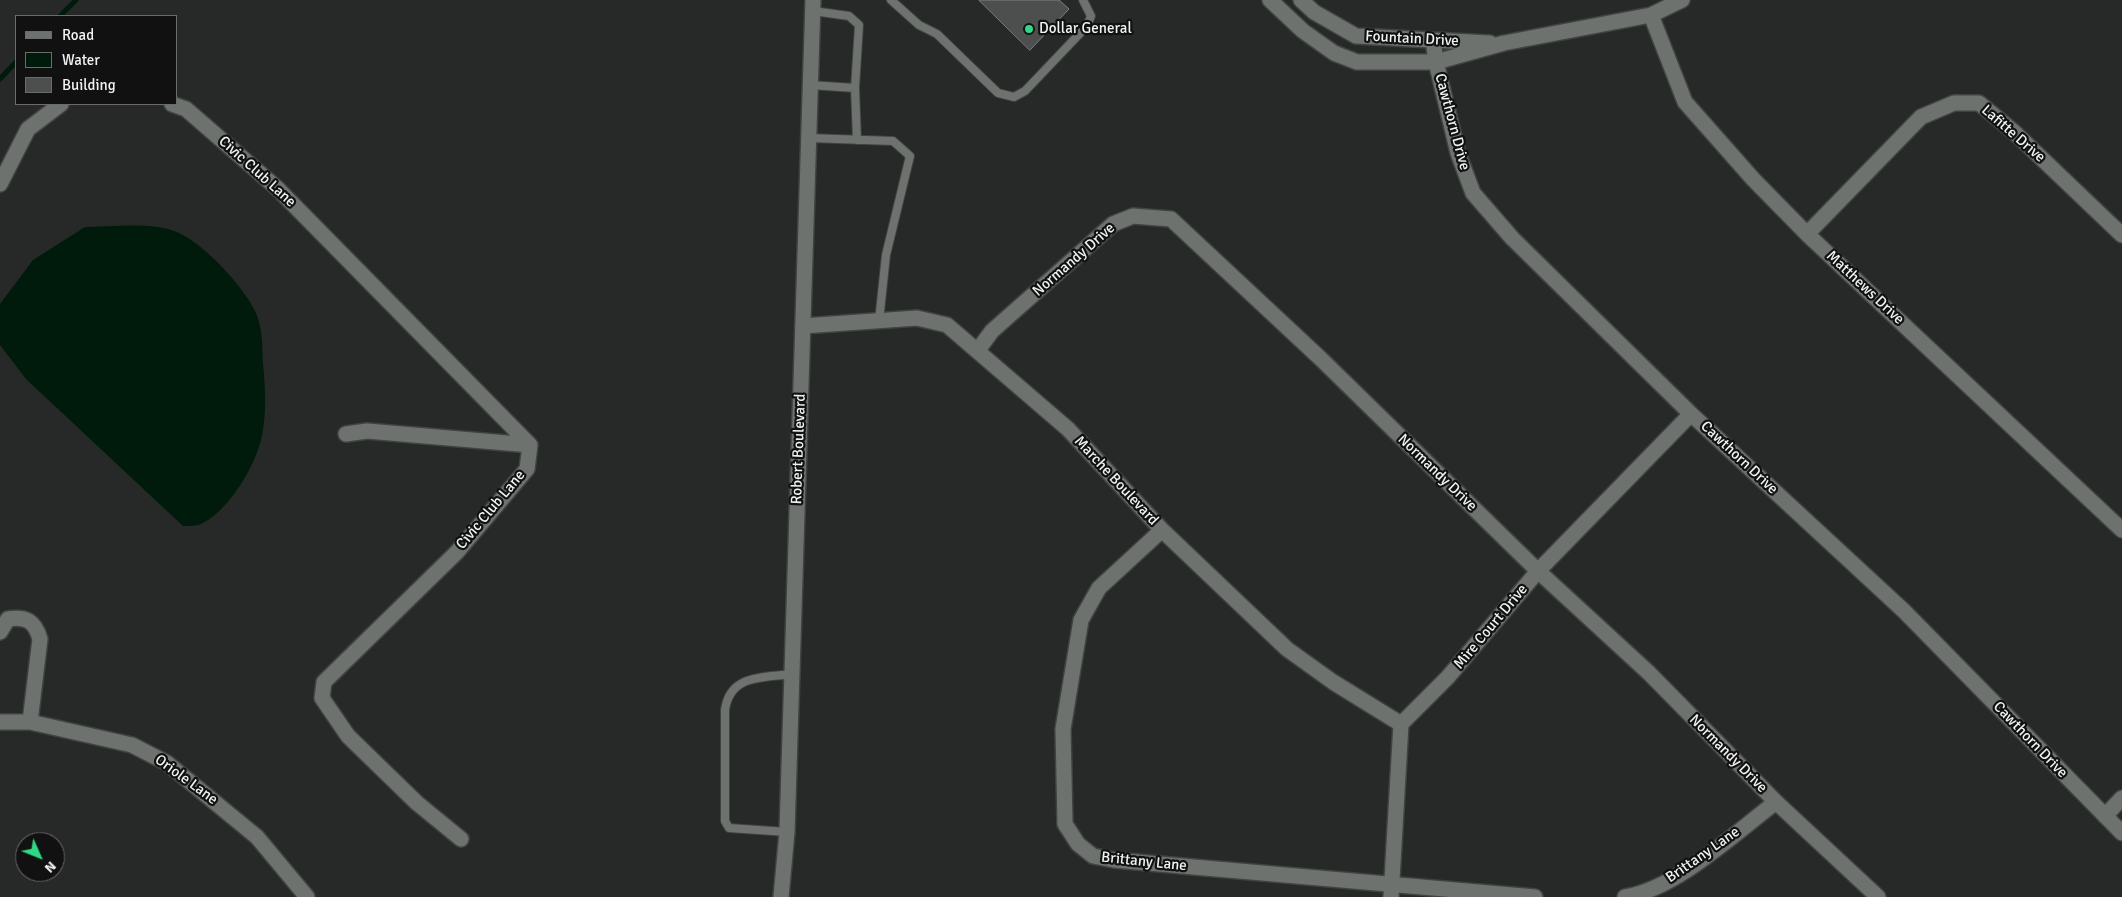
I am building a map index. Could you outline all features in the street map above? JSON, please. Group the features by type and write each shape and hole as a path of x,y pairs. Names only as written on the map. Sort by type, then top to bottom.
{"street":[{"name":"Fountain Drive","path":"1270,0 1310,36 1334,53 1357,62 1436,62 1504,43 1650,14 1682,0"},
{"name":"Fountain Drive","path":"1301,0 1314,12 1356,36 1504,43"},
{"name":"Robert Boulevard","path":"781,897 787,832 813,5"},
{"name":"Matthews Drive","path":"1650,14 1685,102 1753,178 1807,234 2122,530"},
{"name":"Cawthorn Drive","path":"1433,40 1436,62 1458,153 1473,193 1512,238 1691,414 1904,611 2122,832"},
{"name":"Lafitte Drive","path":"1807,234 1921,116 1954,103 1980,103 2014,132 2122,235"},
{"path":"0,184 28,129 60,105"},
{"name":"Civic Club Lane","path":"175,105 186,109 278,189 530,445 527,469 457,552 324,682 322,698 348,736 417,803 461,839"},
{"name":"Normandy Drive","path":"978,350 992,331 1113,224 1133,216 1171,220 1321,359 1538,572 1649,673 1776,802 1878,897"},
{"name":"Marche Boulevard","path":"803,326 917,318 947,325 1068,429 1162,530 1287,649 1333,682 1401,724"},
{"name":"Mire Court Drive","path":"1401,724 1448,677 1538,572 1691,414"},
{"path":"346,434 367,431 530,445"},
{"name":"Brittany Lane","path":"1162,530 1099,588 1081,620 1063,729 1065,824 1078,844 1093,856 1114,860 1391,891 1535,897"},
{"path":"0,632 8,619 18,617 28,619 37,627 40,639 30,722"},
{"name":"Oriole Lane","path":"0,722 30,722 132,745 167,763 256,837 307,897"},
{"path":"1391,891 1401,724"},
{"path":"2105,816 2122,798"},
{"name":"Brittany Lane","path":"1625,897 1642,894 1694,865 1776,802"}],"lane":[{"path":"891,0 918,25 937,34 998,93 1014,97 1026,91 1087,26 1091,16 1083,0"},
{"path":"813,5 849,16 859,25 856,88 857,140"},
{"path":"810,85 856,88"},
{"path":"809,138 893,142 910,156 886,255 879,321"},
{"path":"787,832 729,828 725,821 724,710 727,696 735,687 746,680 792,674"}],"water":[{"path":"85,227 158,227 169,229 189,238 211,256 232,278 242,290 258,317 262,337 265,399 264,426 259,447 248,472 231,498 222,509 201,524 183,526 26,379 0,345 0,304 33,260"}],"building":[{"name":"Dollar General","path":"979,0 1059,0 1069,9 1030,50"}],"waterway":[{"path":"61,15 76,0"},
{"path":"0,79 15,63"}],"place":[{"name":"Dollar General","path":"1029,29"}]}
